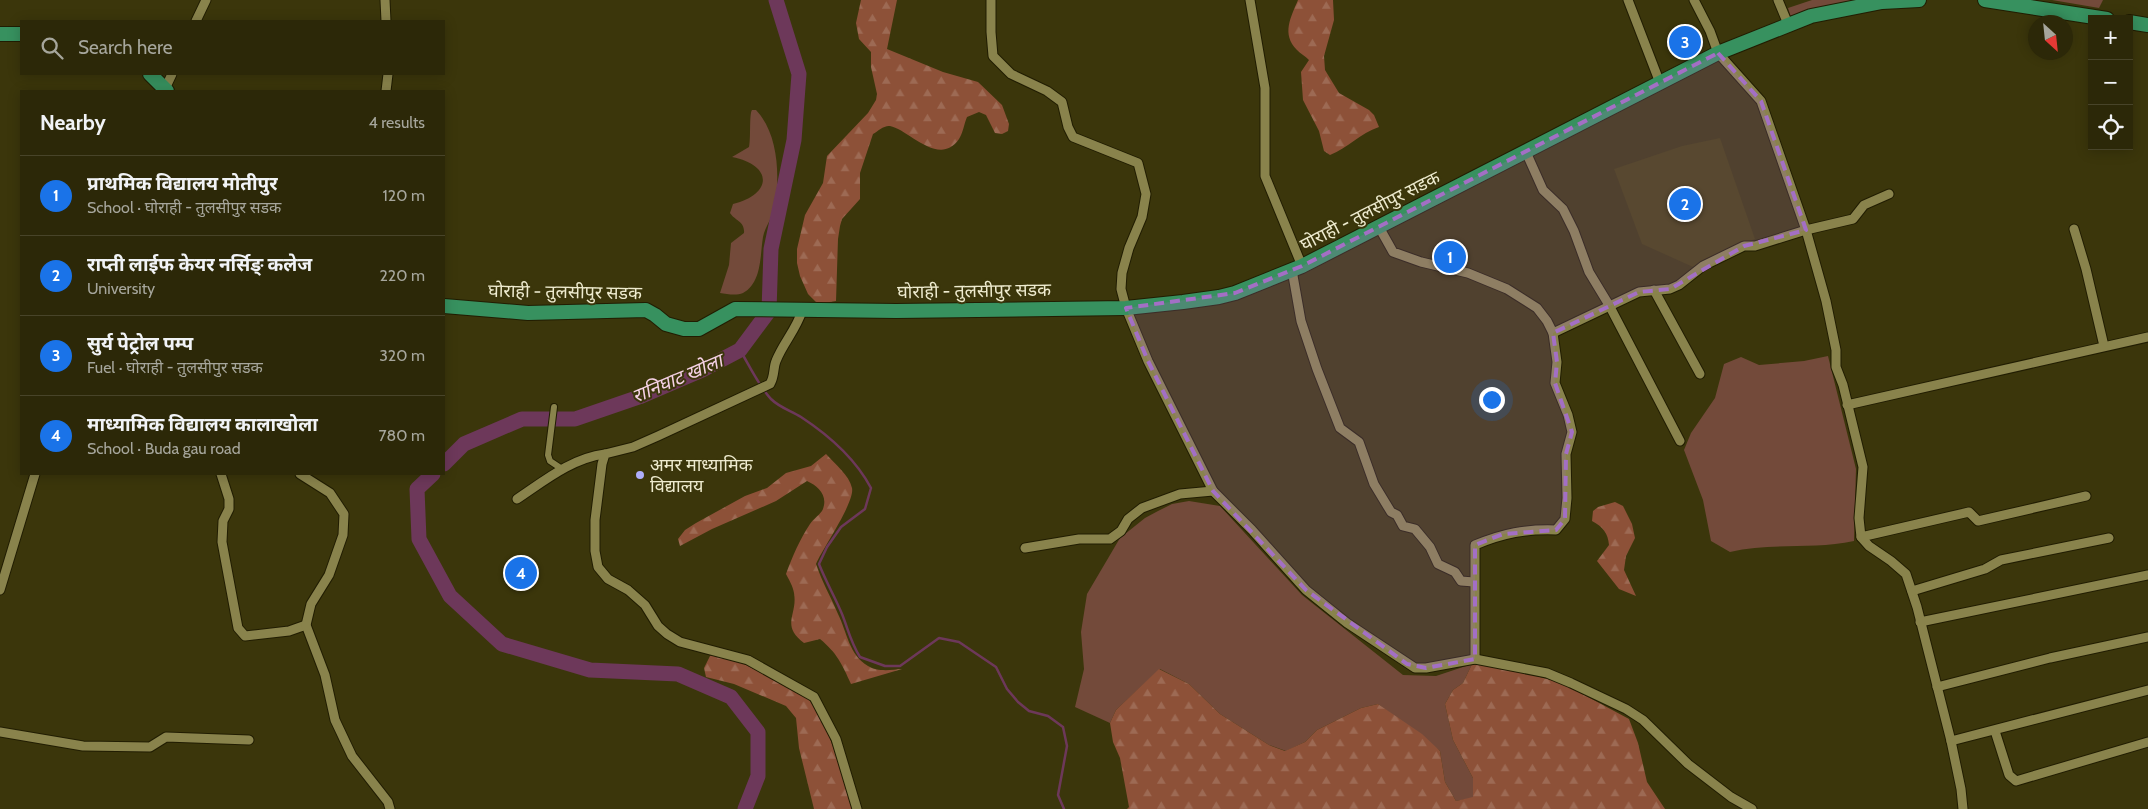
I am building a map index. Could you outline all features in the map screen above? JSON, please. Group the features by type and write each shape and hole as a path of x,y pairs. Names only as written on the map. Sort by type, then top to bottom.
{"main road":[{"name":"घोराही - तुलसीपुर सडक","path":"445,306 528,313 646,310 666,324 684,329 699,330 735,309 802,311 1126,308 1158,306 1219,297 1235,293 1297,268 1718,53 1811,16 1882,2 1920,0"},
{"path":"1985,0 2088,16"},
{"path":"2133,22 2148,24"},
{"path":"0,34 20,34"},
{"path":"151,75 165,90"}],"street":[{"path":"196,20 206,0"},
{"path":"385,0 386,20"},
{"path":"991,0 990,32 993,56 1011,74 1047,91 1062,102 1068,127 1074,137 1138,163 1146,194 1142,217 1129,248 1122,273 1121,289 1126,308 1148,361 1213,491 1252,530 1306,590 1347,623 1383,645 1415,668 1475,660 1547,674 1626,709 1643,720 1688,764 1731,797 1752,809"},
{"path":"1250,0 1264,88 1265,176 1297,268 1302,321 1317,369 1340,428 1359,442 1374,484 1391,512 1397,515 1403,526 1415,529 1430,547 1438,564 1455,572 1461,581 1474,582"},
{"path":"1628,0 1660,83"},
{"path":"1694,0 1710,31 1718,53 1761,101 1806,230 1826,301 1836,350 1836,367 1843,385 1863,467 1860,518 1861,537 1869,546 1891,560 1906,574 1951,741 1961,789 1963,809"},
{"path":"1778,0 1788,24"},
{"path":"165,90 172,75"},
{"path":"386,90 388,75"},
{"path":"1526,152 1543,190 1563,209 1574,231 1589,272 1609,305 1680,441"},
{"path":"1554,333 1639,292 1670,289 1703,266 1744,246 1755,246 1806,230 1853,219 1864,204 1889,194"},
{"path":"1379,227 1393,252 1421,262 1468,272 1507,289 1537,308 1554,333 1557,362 1554,383 1568,415 1572,432 1566,454 1567,498 1565,519 1556,530 1533,530 1503,534 1475,545 1475,660"},
{"path":"2074,229 2086,269 2104,346"},
{"path":"1654,290 1700,374"},
{"path":"517,499 562,469 588,456 632,447 770,384 774,378 775,362 797,326 802,311"},
{"path":"1847,405 2148,337"},
{"path":"554,406 548,455 550,461 562,469"},
{"path":"605,454 595,520 595,551 598,566 608,579 628,590 645,605 658,626 680,642 748,660 814,697 836,739 857,809"},
{"path":"0,590 35,475"},
{"path":"221,475 229,499 228,509 223,521 222,542 238,628 245,636 289,631 306,625"},
{"path":"302,475 330,493 344,514 343,535 329,575 311,604 306,625 325,675 335,720 352,756 388,802 390,809"},
{"path":"1025,548 1079,539 1110,540 1121,531 1128,519 1142,508 1180,494 1213,491"},
{"path":"1861,537 1969,512 1978,521 2086,496"},
{"path":"1912,592 1985,569 2001,560 2109,538"},
{"path":"1920,622 2148,576"},
{"path":"1937,687 2050,658 2148,637"},
{"path":"1951,741 2148,690"},
{"path":"1995,731 2009,776 2016,780 2148,742"},
{"path":"0,732 83,746 150,746 166,737 249,740"}],"highlighted area":[{"path":"1718,53 1761,101 1806,230 1744,246 1670,289 1639,292 1553,333 1557,362 1555,383 1572,432 1566,454 1565,519 1556,530 1503,534 1475,545 1475,659 1426,668 1407,664 1306,590 1213,491 1148,361 1126,308 1235,293 1302,266"}],"shaded area":[{"path":"1812,0 1867,0 1791,17 1788,8"},
{"path":"2052,0 2103,0 2099,8"},
{"path":"752,110 756,110 769,130 776,154 777,193 775,205 764,233 759,268 754,283 740,294 720,293 729,265 731,243 744,233 743,226 730,213 733,204 755,194 761,187 763,180 761,173 755,166 732,157 749,147"},
{"path":"1720,138 1755,239 1693,267 1642,244 1614,169 1682,146"},
{"path":"1828,356 1856,469 1854,541 1839,544 1760,547 1730,552 1711,541 1703,500 1684,450 1691,433 1715,398 1724,364 1741,357 1759,365 1804,361"},
{"path":"1189,501 1220,506 1302,595 1403,675 1436,676 1472,664 1463,683 1453,690 1445,704 1453,740 1473,778 1473,798 1456,801 1445,782 1440,751 1378,704 1361,708 1317,730 1305,742 1286,751 1269,745 1220,714 1189,684 1160,669 1116,710 1110,723 1075,707 1084,669 1081,632 1087,594 1120,538 1145,518 1158,511 1172,504"}],"green space":[{"path":"861,0 897,0 887,49 943,72 978,82 1002,105 1009,124 1008,131 1002,134 995,133 986,115 979,112 967,117 959,139 951,147 942,150 924,144 890,126 883,127 873,134 860,173 860,199 842,219 840,226 836,301 818,304 808,294 800,276 797,263 797,249 805,215 823,183 827,156 868,113 876,100 877,94 871,67 871,52 859,39 856,23"},
{"path":"1298,0 1333,0 1334,20 1324,56 1325,70 1339,93 1369,110 1374,115 1379,127 1330,155 1324,151 1319,131 1303,100 1301,72 1309,60 1297,50 1289,38 1289,25"},
{"path":"826,454 848,479 852,488 852,495 844,514 816,564 849,643 857,656 868,666 876,669 902,669 851,684 839,659 826,644 820,639 804,643 797,637 791,625 795,601 792,585 786,574 803,536 811,522 823,509 823,495 815,486 807,481 776,501 712,529 680,546 678,539 685,530 696,523 745,496 767,488 786,473 811,466"},
{"path":"1615,502 1623,506 1632,524 1635,538 1626,556 1624,570 1636,596 1619,589 1597,561 1609,545 1604,531 1592,521 1593,511 1598,507"},
{"path":"715,654 742,663 803,694 812,704 827,731 852,809 814,809 799,748 796,718 786,706 734,684 706,677 704,668 710,656"},
{"path":"1472,664 1506,668 1562,683 1629,719 1638,743 1647,782 1665,809 1127,809 1129,807 1120,758 1113,742 1110,723 1116,710 1159,669 1189,684 1220,714 1269,745 1285,751 1305,742 1317,730 1361,708 1378,704 1422,734 1440,751 1445,782 1456,801 1473,797 1473,778 1453,740 1445,704 1453,690 1463,683"}],"waterway":[{"name":"रानिघाट खोला","path":"445,463 464,444 522,419 575,419 639,397 702,370 740,350 769,311 771,249 794,140 799,74 776,0"},
{"path":"740,350 759,383 771,399 778,405 801,417 841,448 865,477 871,488 865,509 841,527 827,547 819,564 860,657 885,666 900,666 939,638 959,642 996,667 1007,689 1018,702 1029,711 1048,716 1063,727 1067,746 1058,795 1064,809"},
{"name":"रानिघाट खोला","path":"432,475 417,489 419,539 450,596 502,644 590,670 678,674 731,697 758,732 758,776 745,809"}],"place":[{"name":"सुर्य पेट्रोल पम्प","path":"1685,42"},
{"name":"राप्ती लाईफ केयर नर्सिङ् कलेज","path":"1685,204"},
{"name":"प्राथमिक विद्यालय मोतीपुर","path":"1450,257"},
{"name":"अमर माध्यामिक विद्यालय","path":"640,475"},
{"name":"माध्यामिक विद्यालय कालाखोला","path":"521,573"}]}
